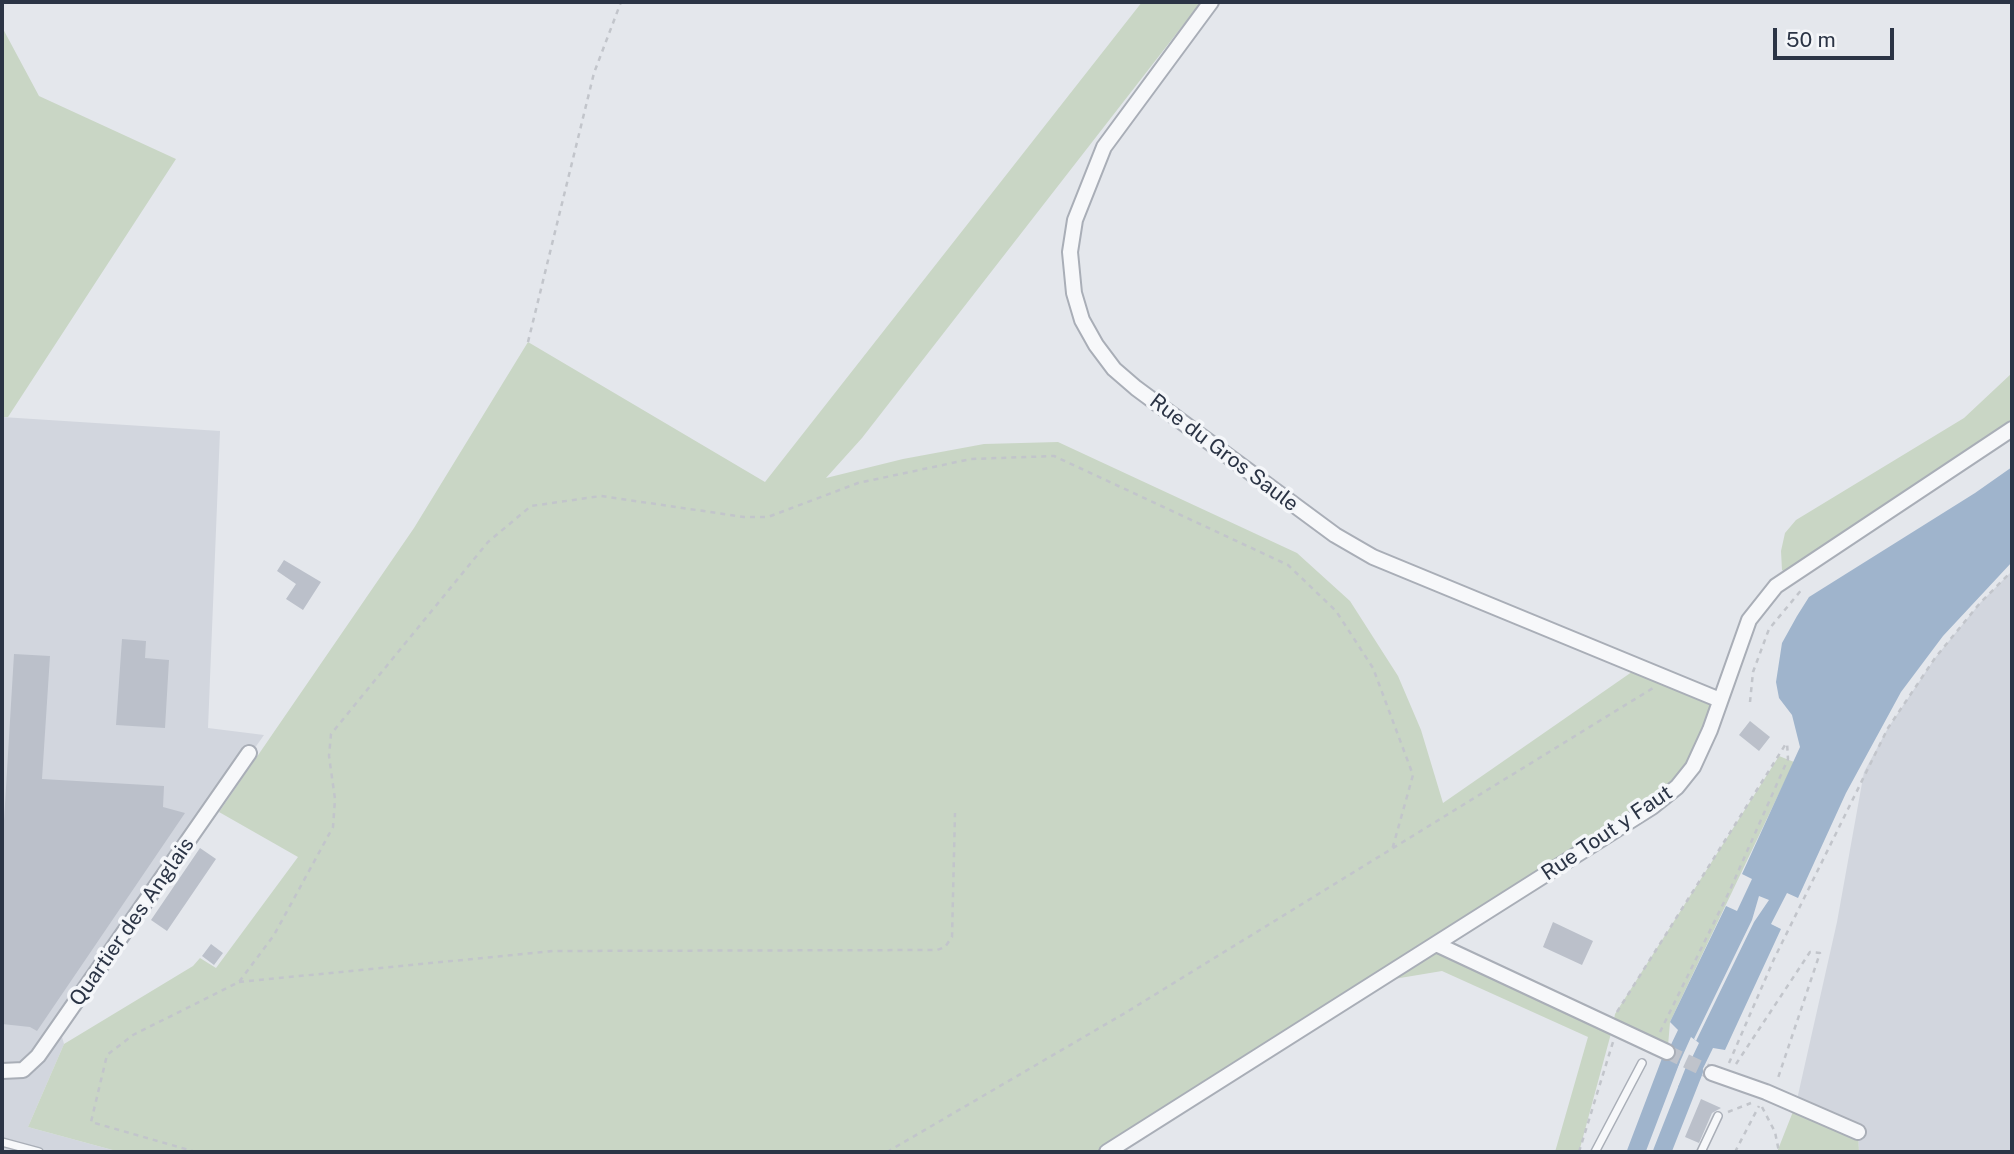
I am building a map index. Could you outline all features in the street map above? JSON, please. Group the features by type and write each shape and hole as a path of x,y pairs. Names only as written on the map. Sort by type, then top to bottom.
{"street":[{"name":"Rue du Gros Saule","path":"1211,2 1104,148 1078,211 1070,252 1074,293 1082,320 1096,345 1114,369 1136,388 1373,557 1720,701"},
{"name":"Rue Tout y Faut","path":"1107,1152 1652,807 1677,787 1693,767 1749,620 1776,586 2012,429"},
{"name":"Quartier des Anglais","path":"2,1072 23,1070 38,1056 249,753"},
{"path":"1436,944 1667,1052"},
{"path":"1712,1073 1763,1098 1858,1132"}],"lane":[{"path":"1595,1152 1642,1063"},
{"path":"1701,1152 1718,1116"},
{"path":"2,1142 39,1152"}],"path":[{"path":"528,342 594,73 621,2"},
{"path":"239,982 274,935 333,827 335,799 329,756 331,734 488,542 531,506 561,500 601,496 744,517 768,517 858,484 959,462 1054,456 1288,565 1336,611 1373,668 1413,775 1392,850"},
{"path":"1735,1152 1763,1098 1776,1083 1820,953 1810,952 1736,1065 1727,1062 1774,959 1888,728 1935,658 1980,603 2012,572"},
{"path":"1750,702 1753,672 1769,629 1808,583"},
{"path":"887,1152 1136,1006 1648,694 1662,677"},
{"path":"1579,1152 1613,1042 1615,1014 1787,742 1788,759 1729,892 1658,1036"},
{"path":"196,1152 91,1122 107,1055 133,1035 239,982 553,951 936,950 945,947 951,937 955,813"},
{"path":"1613,1042 1642,1063"},
{"path":"1763,1098 1779,1152"},
{"path":"1718,1116 1754,1102"}],"shaded area":[{"path":"2,417 220,431 208,728 264,735 59,1026 64,1044 28,1127 120,1152 2,1152"},
{"path":"2012,571 2012,1152 1859,1152 1858,1133 1796,1104 1837,922 1864,772 1888,728 1935,658 1980,603"}],"green space":[{"path":"1142,2 1201,2 862,438 826,478 903,459 984,444 1058,442 1297,553 1350,601 1398,676 1421,730 1443,803 1639,667 1720,700 1677,787 1436,944 1613,1025 1615,1014 1779,756 1794,762 1670,1022 1668,1046 1613,1026 1579,1152 1555,1152 1588,1037 1442,971 1376,982 1107,1152 120,1152 28,1127 64,1044 193,966 200,958 216,968 298,857 219,812 414,528 528,342 765,482"},
{"path":"2,27 39,96 176,159 8,417 2,417"},
{"path":"2012,373 2012,429 1789,575 1782,570 1781,551 1785,533 1796,520 1964,418"},
{"path":"1796,1104 1858,1133 1859,1152 1777,1152"}],"water":[{"path":"2012,467 2012,562 1943,636 1901,692 1846,793 1798,898 1787,893 1771,924 1781,929 1725,1050 1713,1048 1691,1093 1678,1087 1699,1043 1691,1037 1670,1084 1655,1078 1678,1030 1670,1022 1726,906 1737,911 1752,879 1742,874 1800,747 1792,715 1779,698 1776,682 1782,643 1797,616 1809,597"}],"pier":[{"path":"1759,896 1769,900 1754,922 1696,1041 1694,1039 1752,920"}],"building":[{"path":"284,560 321,582 303,610 286,599 296,584 277,571"},
{"path":"122,639 146,641 145,658 169,660 165,728 116,725"},
{"path":"14,654 50,656 42,779 164,786 163,807 185,813 37,1031 30,1027 2,1024 2,854"},
{"path":"1750,721 1770,737 1759,751 1739,735"},
{"path":"200,848 216,859 167,931 151,920"},
{"path":"1553,922 1593,941 1582,965 1543,947"},
{"path":"211,944 223,953 214,965 202,956"},
{"path":"1701,1099 1721,1108 1712,1113 1699,1143 1685,1137"}],"waterway":[{"path":"1636,1152 1671,1060"},
{"path":"1662,1152 1694,1071"}],"tunnel":[{"path":"1667,1052 1712,1073"}]}
